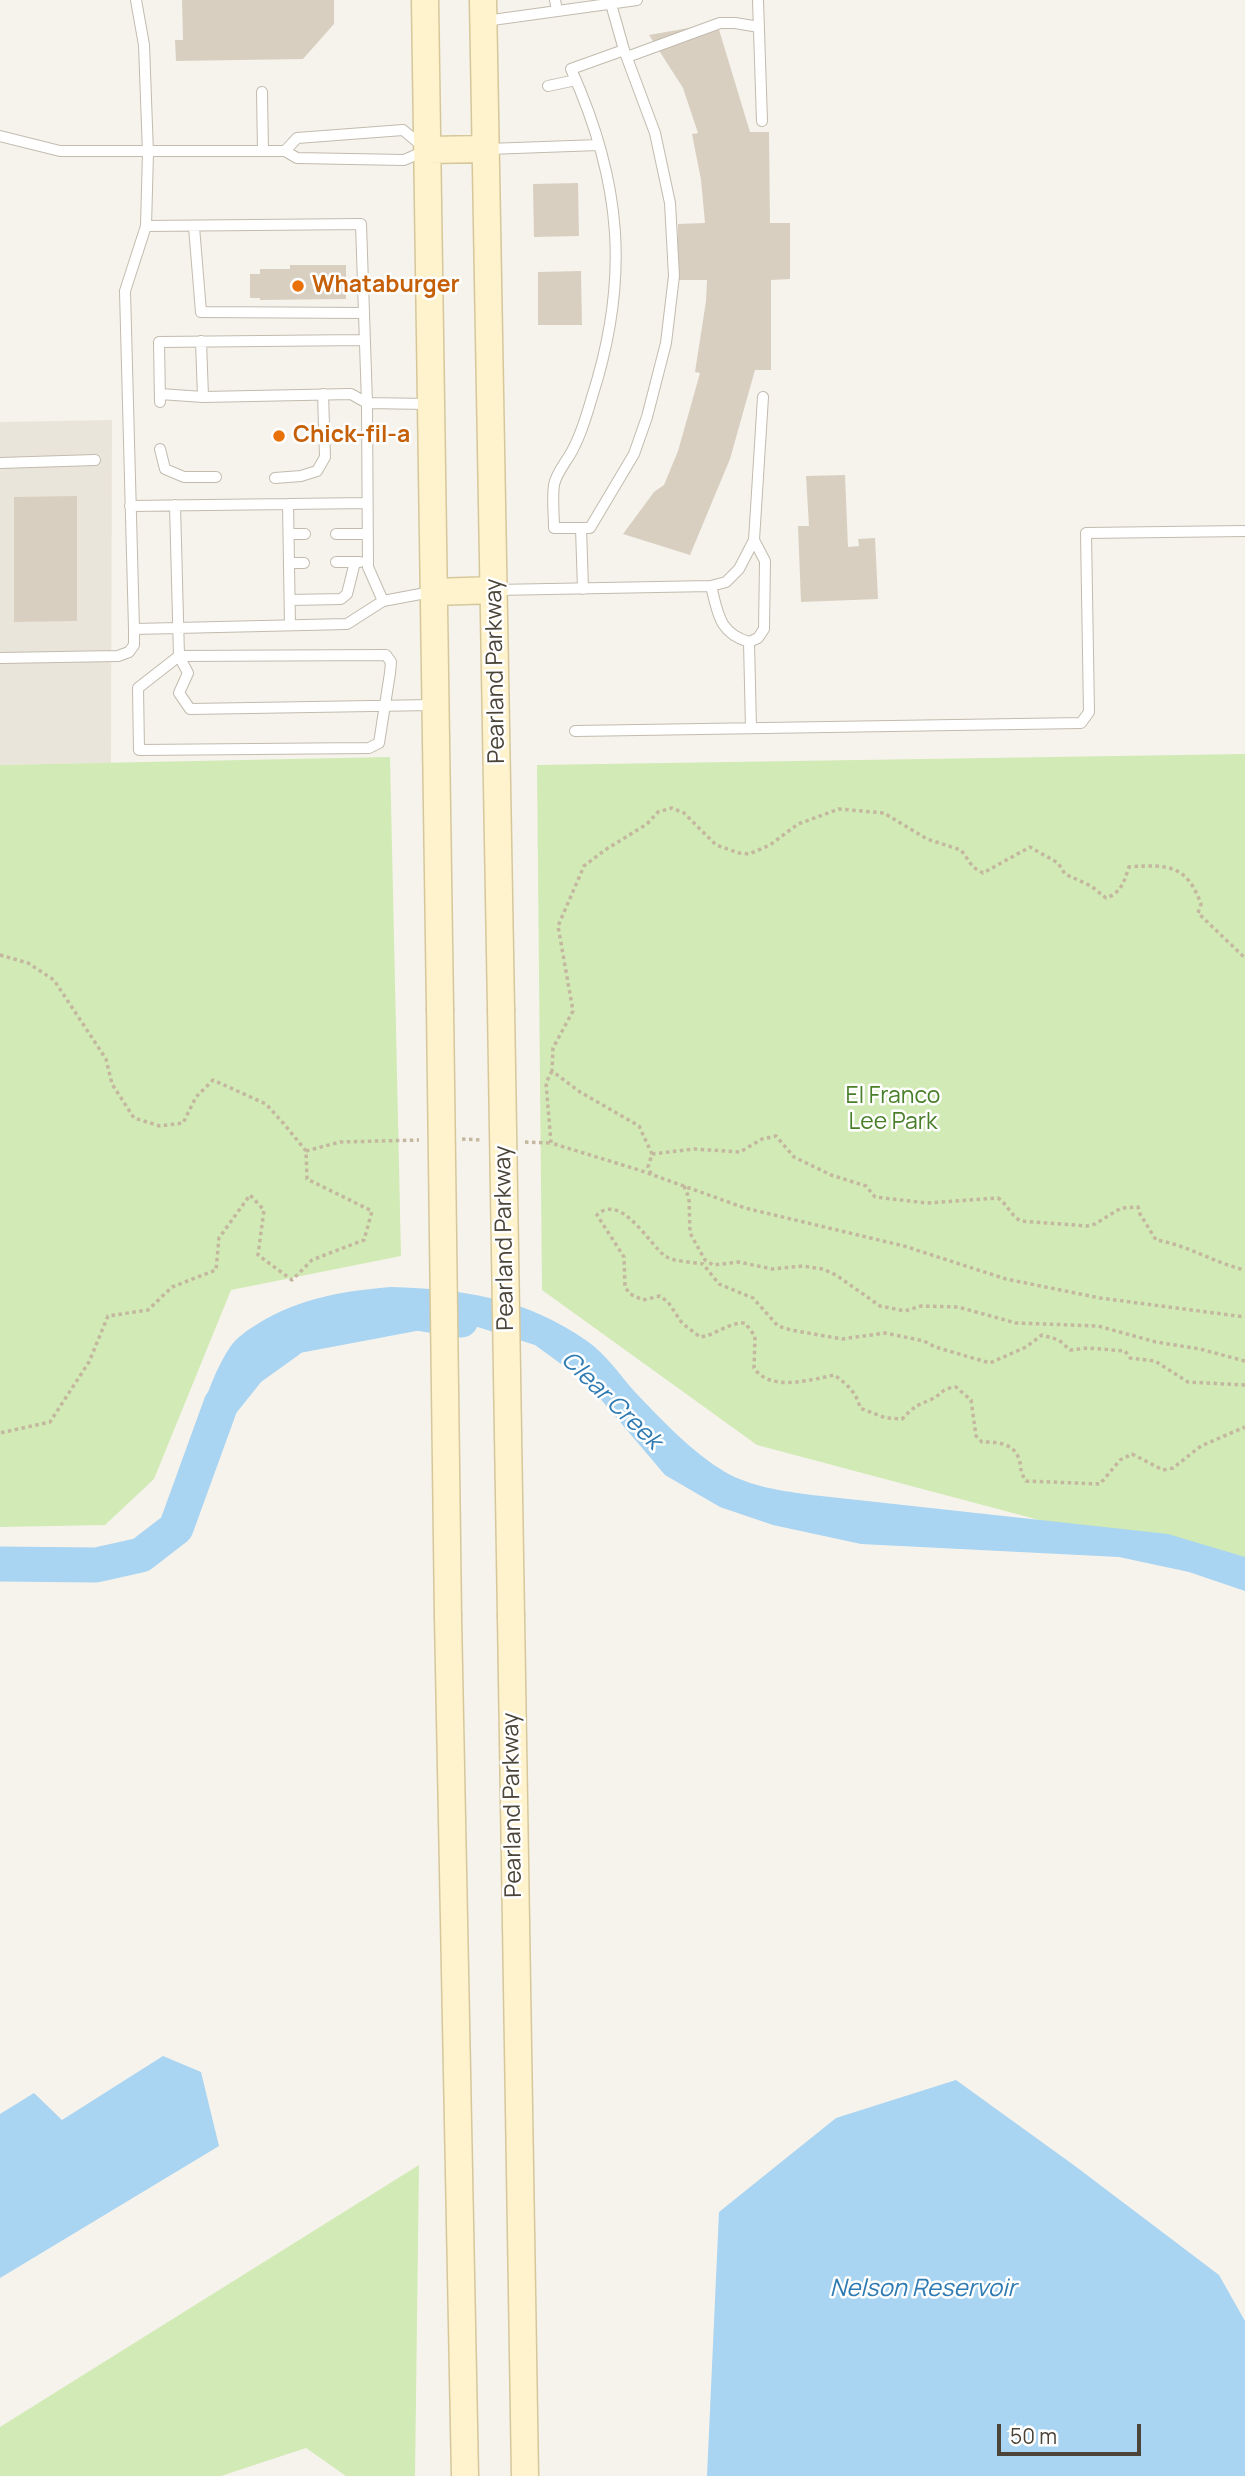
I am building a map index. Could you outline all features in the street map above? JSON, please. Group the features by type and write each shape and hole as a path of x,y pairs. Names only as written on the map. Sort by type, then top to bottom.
{"main road":[{"path":"425,0 448,1617 465,2476"},
{"name":"Pearland Parkway","path":"484,10 525,2476"},
{"path":"427,150 486,149"},
{"path":"435,592 495,590"}],"lane":[{"path":"0,659 118,656 129,652 134,645 125,291 146,226 148,153 144,45 136,0"},
{"path":"484,10 611,4 637,0"},
{"path":"758,0 762,121"},
{"path":"611,4 626,54 655,133 670,204 674,243 672,302 658,380 634,454 590,528 554,528 554,482 575,447 603,363 617,273 611,186 571,69 626,54 720,23 759,27"},
{"path":"548,86 576,80"},
{"path":"262,92 263,151"},
{"path":"0,136 60,151 285,151 297,158 404,160 427,150 403,130 297,138 285,151"},
{"path":"486,149 599,145"},
{"path":"146,226 361,225 367,403 368,567 383,601"},
{"path":"194,227 201,312 364,313"},
{"path":"365,340 159,342 159,398 351,394 367,403 432,404"},
{"path":"201,341 203,397"},
{"path":"275,478 301,477 317,471 325,457 323,394"},
{"path":"495,590 711,586 726,582 739,569 754,540 763,397"},
{"path":"160,449 165,468 184,477 216,477"},
{"path":"0,463 95,460"},
{"path":"130,506 367,503"},
{"path":"288,504 290,625"},
{"path":"175,505 179,656 188,673 179,693 190,709 437,704"},
{"path":"581,528 583,589"},
{"path":"575,731 1081,723 1088,712 1086,533 1245,531"},
{"path":"289,534 305,534"},
{"path":"336,534 367,534"},
{"path":"711,586 717,613 725,630 737,639 749,642 758,638 764,628 765,561 754,540"},
{"path":"336,562 368,562"},
{"path":"290,600 341,599 347,594 355,562"},
{"path":"289,563 304,563"},
{"path":"134,629 347,624 383,601 435,592"},
{"path":"749,642 751,729"},
{"path":"386,655 391,662 379,743 369,748 139,750 138,688 179,656 386,655"}],"path":[{"path":"1245,958 1198,913 1202,904 1195,885 1187,875 1165,867 1129,867 1123,885 1116,894 1106,898 1091,886 1065,874 1058,863 1030,847 983,873 973,867 961,850 927,839 884,813 839,809 798,824 770,845 749,853 739,853 716,845 684,813 673,808 658,812 647,824 584,866 558,926 573,1011 553,1048 552,1071 546,1083 551,1143 745,1208 904,1246 1006,1279 1100,1298 1245,1317"},
{"path":"0,955 28,963 54,980 106,1059 111,1084 134,1118 160,1126 183,1123 196,1097 213,1080 266,1104 306,1151 307,1179 372,1211 364,1240 312,1261 292,1280 258,1255 264,1210 250,1195 219,1238 216,1270 172,1287 148,1310 108,1316 89,1362 50,1422 0,1433"},
{"path":"552,1071 579,1092 639,1126 652,1154 648,1167 650,1174"},
{"path":"652,1154 694,1149 740,1152 762,1139 776,1136 794,1157 831,1175 866,1186 875,1197 927,1203 998,1198 1021,1222 1087,1226 1121,1208 1139,1207 1140,1214 1156,1240 1198,1251 1223,1264 1245,1270"},
{"path":"684,1186 688,1198 690,1233 705,1260 713,1265 739,1262 772,1269 803,1266 823,1269 880,1306 905,1311 921,1306 958,1307 1016,1323 1098,1326 1156,1342 1199,1349 1245,1361"},
{"path":"1245,1385 1188,1382 1155,1362 1130,1358 1125,1351 1088,1348 1070,1350 1059,1340 1042,1335 1026,1348 989,1363 935,1347 924,1341 886,1334 842,1339 791,1330 778,1326 753,1298 719,1284 703,1264 667,1257 640,1227 618,1210 607,1210 597,1215 624,1257 625,1287 630,1294 643,1300 660,1296 668,1302 682,1323 700,1337 710,1336 737,1322 745,1323 755,1336 754,1368 763,1378 796,1382 834,1375 859,1399 860,1408 886,1418 902,1419 921,1401 931,1400 946,1388 956,1387 971,1400 976,1436 982,1442 1002,1443 1013,1449 1026,1481 1100,1484 1120,1460 1132,1454 1163,1470 1173,1468 1201,1446 1245,1427"}],"shaded area":[{"path":"112,420 111,763 0,765 0,422"}],"green space":[{"name":"El Franco Lee Park","path":"1245,754 1245,1580 1182,1558 757,1445 542,1290 537,765"},
{"path":"390,757 401,1256 231,1290 154,1479 105,1525 0,1527 0,765"},
{"path":"419,2165 415,2476 346,2476 306,2448 221,2476 0,2476 0,2427"}],"water":[{"path":"391,1287 443,1290 493,1299 541,1315 564,1326 600,1352 634,1391 688,1445 712,1464 745,1481 767,1488 812,1495 1168,1534 1245,1557 1245,1591 1189,1572 1119,1557 861,1544 773,1525 720,1507 665,1475 587,1383 535,1345 468,1324 401,1312 362,1311 317,1321 288,1331 257,1353 233,1399 210,1466 192,1506 182,1494 195,1437 212,1381 233,1344 259,1323 290,1307 339,1294"},
{"path":"163,2056 201,2072 219,2146 0,2278 0,2114 34,2093 62,2120"},
{"name":"Nelson Reservoir","path":"956,2080 1219,2275 1245,2321 1245,2476 707,2476 719,2212 836,2118"}],"building":[{"path":"182,0 334,0 334,24 303,59 176,61 175,40 183,40"},
{"path":"717,23 750,132 769,132 770,223 790,223 790,279 771,280 771,370 755,370 730,459 690,555 623,534 654,492 664,485 678,451 700,373 695,372 706,301 707,280 678,280 678,224 705,223 701,180 692,134 698,133 683,88 649,35"},
{"path":"578,183 579,236 534,237 533,184"},
{"name":"Whataburger","path":"290,265 346,265 346,299 250,298 250,274 260,274 260,269 290,269"},
{"path":"581,271 582,325 538,325 538,272"},
{"path":"845,475 848,547 859,546 858,539 875,538 878,599 801,602 798,526 809,526 806,476"},
{"path":"77,496 77,621 14,622 14,497"}],"waterway":[{"name":"Clear Creek","path":"0,1564 96,1565 141,1555 176,1528 221,1404 249,1369 295,1336 417,1313 461,1320"}],"place":[{"name":"Whataburger","path":"298,286"},
{"name":"Chick-fil-a","path":"279,436"}]}
